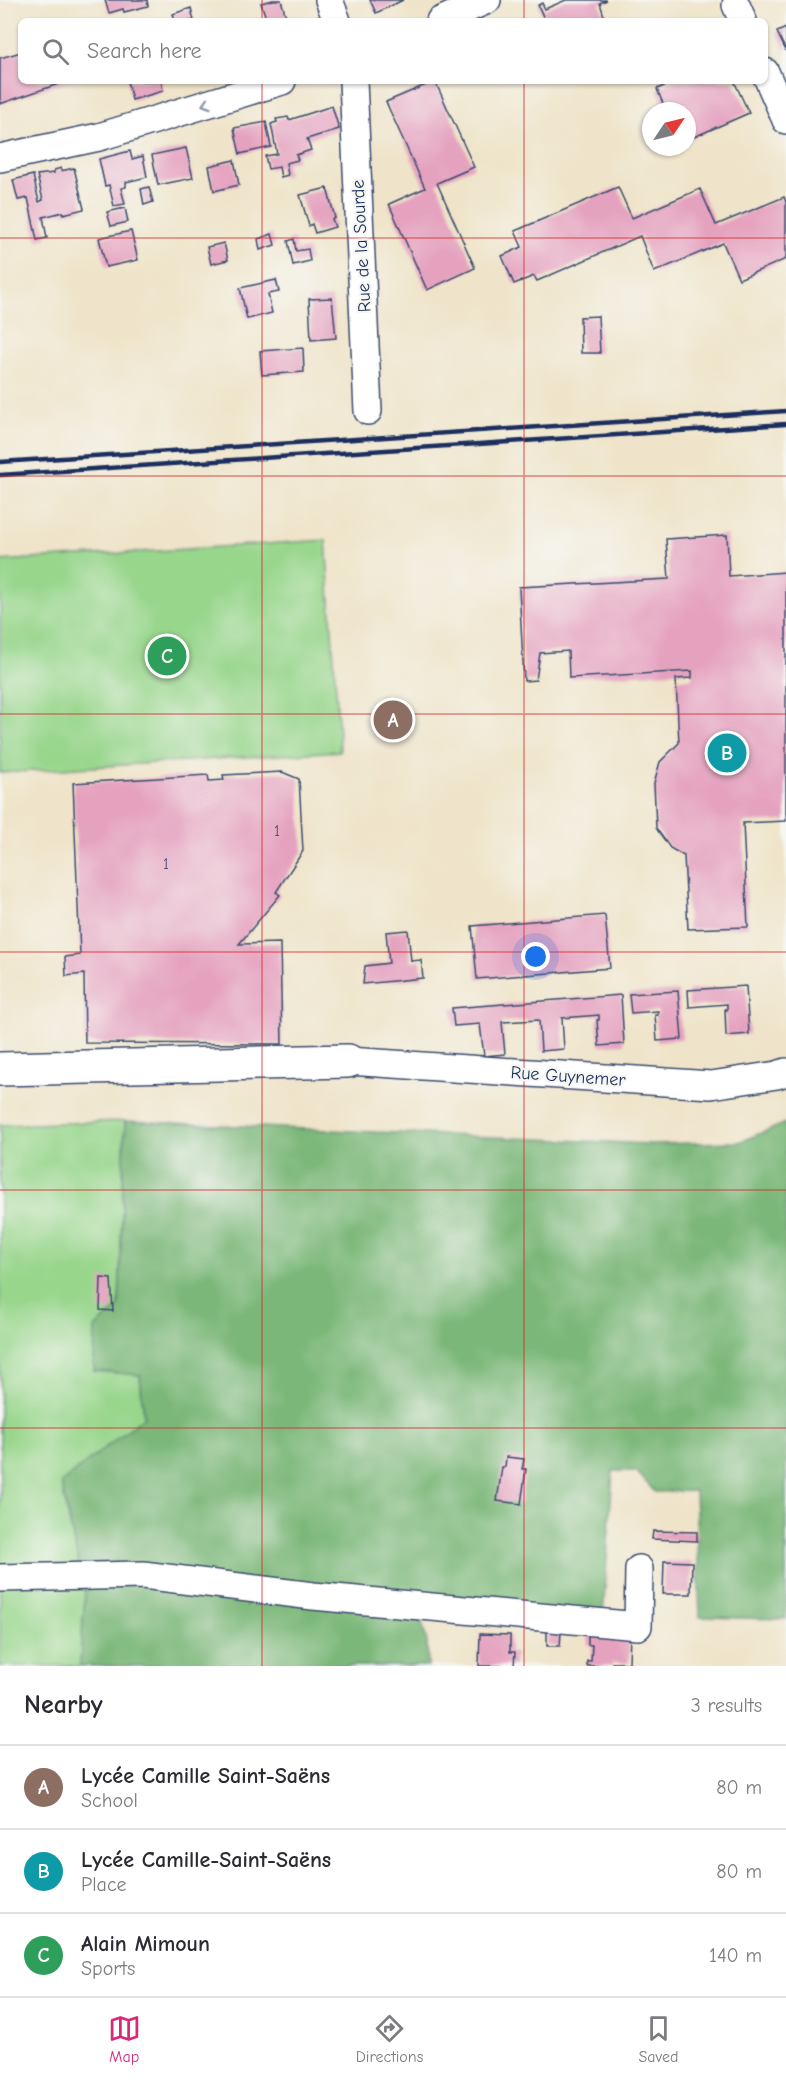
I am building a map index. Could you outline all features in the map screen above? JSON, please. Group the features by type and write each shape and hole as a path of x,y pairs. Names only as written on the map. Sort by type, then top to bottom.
{"main road":[{"path":"0,1069 348,1061"}],"street":[{"path":"328,0 336,18"},
{"path":"447,18 487,0"},
{"path":"768,79 786,120"},
{"path":"0,158 99,137 272,84"},
{"name":"Rue de la Sourde","path":"353,84 368,411"},
{"name":"Rue Guynemer","path":"348,1061 711,1085 777,1075 786,1071"},
{"path":"0,1578 143,1575 313,1596 638,1626 639,1569"}],"green space":[{"path":"326,540 340,751 0,773 0,561"},
{"path":"125,1121 119,1307 95,1328 94,1371 140,1374 144,1417 61,1483 85,1593 80,1666 0,1666 0,1125"},
{"path":"125,1121 651,1144 739,1142 786,1123 786,1619 700,1617 695,1491 655,1492 636,1471 613,1471 603,1616 417,1603 427,1642 428,1666 80,1666 85,1593 61,1483 144,1417 140,1375 94,1371 95,1328 119,1307"}],"building":[{"path":"105,0 147,0 148,6 109,13"},
{"path":"281,0 286,18 266,18 261,3"},
{"path":"370,0 403,0 376,13"},
{"path":"566,0 607,0 600,3 604,16 600,18 544,18 538,5 542,3 545,9"},
{"path":"191,8 193,18 174,18 173,14"},
{"path":"786,28 786,51 777,32"},
{"path":"18,53 18,84 58,84 0,104 0,58"},
{"path":"128,84 162,84 163,91 132,100"},
{"path":"428,84 436,84 474,167 437,183 475,268 427,290 389,204 425,188 386,102"},
{"path":"669,84 735,84 749,113 696,136 696,102 662,102 657,89"},
{"path":"332,106 339,129 307,139 311,150 296,155 298,160 286,163 288,175 281,177 279,167 268,169 265,156 277,154 271,124 277,122 276,119 288,117 289,120"},
{"path":"266,122 271,147 240,154 234,128"},
{"path":"186,148 193,178 158,185 152,155"},
{"path":"130,151 132,159 143,156 147,177 126,182 126,187 121,188 125,204 114,206 109,185 105,186 99,159"},
{"path":"234,160 239,185 214,191 209,166"},
{"path":"61,168 61,171 74,168 84,209 43,217 47,238 37,240 28,198 18,200 13,180 33,175 39,202 43,200 37,175 54,173 54,170"},
{"path":"149,187 153,202 144,205 141,189"},
{"path":"618,187 632,218 700,189 716,225 784,197 786,202 786,259 739,279 723,243 654,272 640,236 537,281 534,276 514,284 502,256 522,247 515,231"},
{"path":"327,188 335,218 332,219 335,227 315,233 312,224 309,226 300,195"},
{"path":"125,208 128,222 111,226 107,212"},
{"path":"131,231 138,260 106,267 99,238"},
{"path":"272,234 275,245 260,250 258,239"},
{"path":"294,239 296,251 308,249 310,261 293,265 288,241"},
{"path":"224,243 228,260 211,264 207,247"},
{"path":"276,280 279,292 268,294 272,313 247,319 240,288"},
{"path":"332,298 336,338 311,340 309,299"},
{"path":"598,316 600,353 581,353 580,317"},
{"path":"303,348 304,372 262,375 260,351"},
{"path":"727,535 729,576 786,572 786,821 743,823 748,927 688,929 684,856 670,848 656,828 654,783 660,762 679,743 676,679 692,678 692,671 569,678 568,651 540,653 536,680 524,681 519,587 669,579 666,539"},
{"path":"282,772 299,779 303,851 276,892 280,895 239,944 280,943 282,1044 85,1043 84,974 66,976 65,957 80,955 73,783 208,775 209,781 224,780 223,775"},
{"path":"605,915 610,968 477,979 472,926"},
{"path":"408,930 411,961 421,960 423,978 363,984 365,966 389,963 386,932"},
{"path":"746,986 749,1034 726,1036 725,1009 727,1010 727,1004 689,1007 688,990"},
{"path":"678,991 682,1039 657,1041 655,1015 658,1015 658,1011 631,1013 629,994"},
{"path":"621,995 624,1044 599,1046 597,1020 599,1020 599,1015 562,1018 564,1049 541,1051 539,1020 502,1022 505,1054 484,1056 480,1024 454,1026 452,1008"},
{"path":"101,1278 111,1279 113,1311 100,1310"},
{"path":"506,1457 524,1459 522,1469 526,1469 521,1504 497,1501 502,1467 505,1467"},
{"path":"653,1531 697,1532 697,1541 652,1539"},
{"path":"664,1561 692,1562 691,1594 663,1594"},
{"path":"547,1631 561,1632 560,1646 547,1646"},
{"path":"480,1634 510,1635 510,1652 515,1652 514,1666 479,1666"},
{"path":"588,1634 630,1635 629,1663 587,1666 587,1661 591,1661 592,1645 588,1645"}],"railway":[{"path":"0,462 786,411"},
{"path":"0,475 786,424"}],"place":[{"name":"Alain Mimoun","path":"167,656"},
{"name":"Lycée Camille Saint-Saëns","path":"393,720"},
{"name":"Lycée Camille-Saint-Saëns","path":"727,753"}]}
